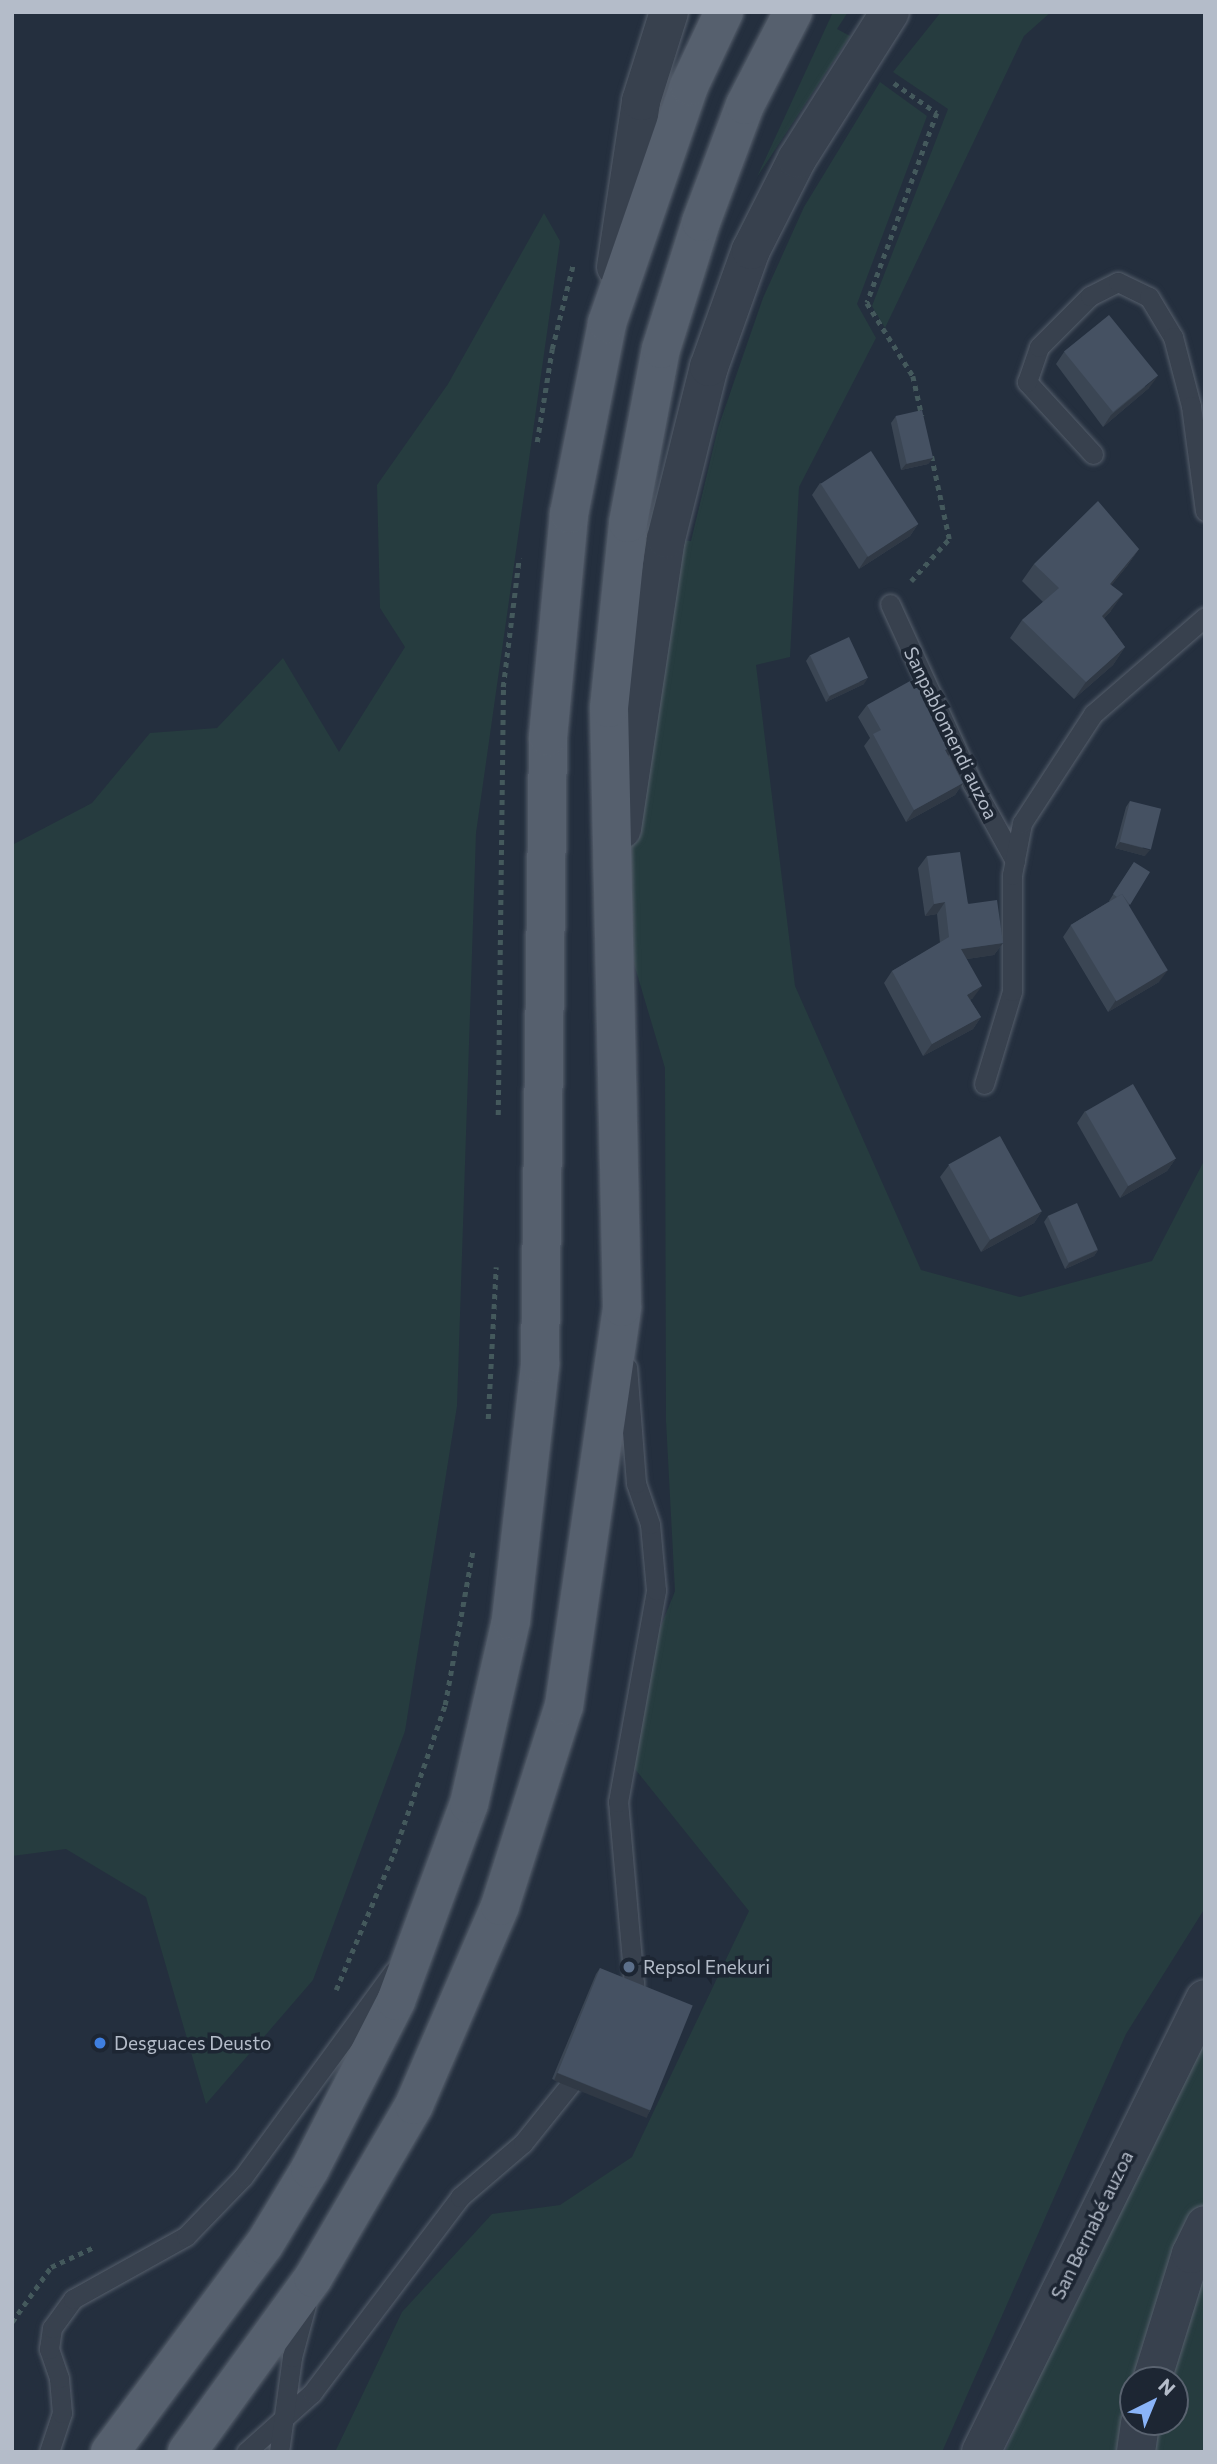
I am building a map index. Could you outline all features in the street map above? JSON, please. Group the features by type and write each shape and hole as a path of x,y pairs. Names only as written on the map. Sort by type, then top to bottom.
{"main road":[{"path":"110,2452 271,2234 363,2069 427,1924 469,1804 511,1619 523,1535 540,1364 548,737 569,514 607,323 689,86 724,12"},
{"path":"187,2452 313,2278 414,2105 500,1906 560,1719 590,1546 622,1307 609,708 628,523 661,349 701,222 745,105 793,12"}],"street":[{"path":"607,323 642,101 669,12"},
{"path":"612,890 666,539 709,367 751,250 797,159 890,12"},
{"name":"San Bernabé auzoa","path":"981,2452 1205,1999"},
{"path":"1156,2366 1191,2254 1205,2225"}],"lane":[{"path":"1093,454 1027,382 1039,347 1090,296 1118,282 1149,298 1173,337 1191,406 1205,511"},
{"name":"Sanpablomendi auzoa","path":"890,604 972,783 1015,861"},
{"name":"Sanpablomendi auzoa","path":"984,1084 1012,992 1009,934 1015,861 1022,823 1093,714 1205,617"},
{"path":"615,2018 634,1984 618,1802 656,1590 650,1524 636,1483 622,1307"},
{"path":"48,2452 62,2413 59,2378 49,2349 52,2328 73,2299 186,2236 243,2177 427,1924"},
{"path":"246,2452 312,2393 460,2197 523,2143 596,2051"},
{"path":"279,2452 292,2357 313,2278"}],"path":[{"path":"895,70 889,80 937,113 867,303 913,376 925,430"},
{"path":"535,456 552,349 574,259"},
{"path":"890,604 949,538 928,443"},
{"path":"498,1119 503,699 520,549"},
{"path":"487,1433 497,1255"},
{"path":"334,1994 394,1853 445,1705 475,1535"},
{"path":"12,2322 51,2267 100,2244"}],"green space":[{"path":"833,12 848,12 837,29 850,36 757,177"},
{"path":"941,12 1051,12 1024,36 885,328 872,306 948,109 893,72"},
{"path":"880,82 927,116 857,304 876,338 799,487 790,657 756,665 795,986 921,1270 1020,1297 1152,1261 1205,1159 1205,1908 1126,2034 942,2452 335,2452 402,2312 492,2214 560,2205 632,2157 749,1911 627,1759 645,1666 675,1591 666,1421 665,1068 612,890 666,539 691,541 718,428 763,298 804,207"},
{"path":"544,213 560,241 476,833 457,1406 405,1731 313,1980 206,2104 146,1897 66,1849 12,1856 12,845 92,803 150,733 217,728 283,658 339,752 405,647 380,608 377,485 448,384"},
{"path":"1205,2038 1205,2452 1005,2452 1138,2145"}],"building":[{"path":"1109,315 1158,376 1113,412 1064,352"},
{"path":"922,410 933,458 907,464 896,416"},
{"path":"871,451 918,524 868,557 821,484"},
{"path":"1098,501 1139,549 1110,584 1123,594 1102,616 1125,647 1086,682 1022,620 1059,588 1034,564"},
{"path":"849,637 868,678 829,696 810,655"},
{"path":"919,676 957,744 945,750 963,783 914,810 873,734 881,730 867,705"},
{"path":"1130,801 1161,809 1151,849 1120,842"},
{"path":"960,852 968,904 997,900 1003,943 961,949 982,986 967,995 981,1017 932,1044 892,971 949,937 945,902 934,904 927,856"},
{"path":"1134,862 1150,872 1130,905 1122,894 1117,897 1113,894"},
{"path":"1122,894 1168,970 1116,1001 1071,925"},
{"path":"1133,1084 1176,1158 1128,1186 1085,1112"},
{"path":"1000,1136 1042,1211 990,1240 948,1165"},
{"path":"1077,1203 1098,1250 1069,1263 1048,1216"},
{"path":"600,1968 693,2005 650,2110 558,2073"}],"place":[{"name":"Repsol Enekuri","path":"629,1967"},
{"name":"Desguaces Deusto","path":"100,2043"}]}
